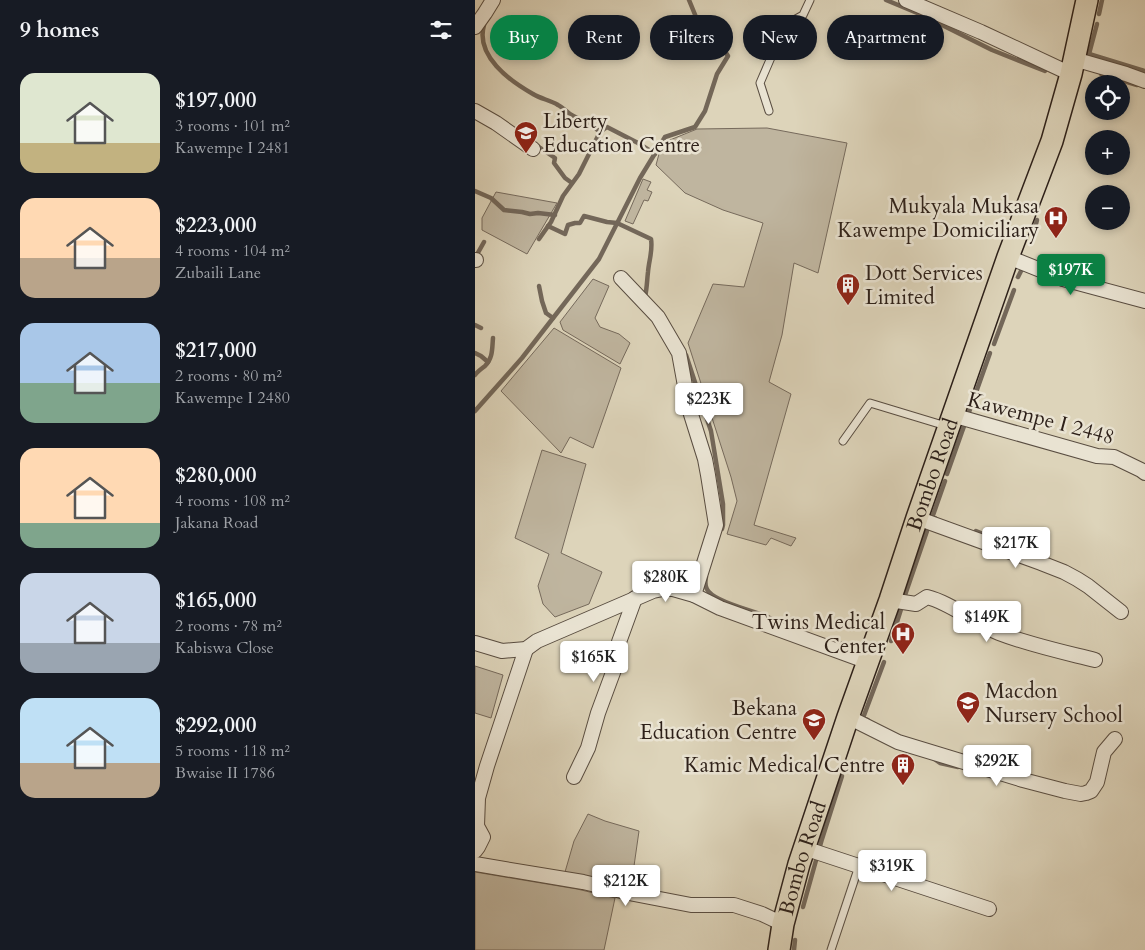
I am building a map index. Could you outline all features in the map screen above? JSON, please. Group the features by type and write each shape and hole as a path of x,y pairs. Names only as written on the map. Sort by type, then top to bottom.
{"main road":[{"name":"Bombo Road","path":"779,950 783,924 799,864 848,717 891,600 950,421 1008,257 1052,141 1087,0"}],"street":[{"path":"475,27 493,0"},
{"path":"906,0 981,32 1072,66 1126,74 1145,81"},
{"path":"475,111 533,149"},
{"path":"1008,257 1063,279 1145,301"},
{"path":"621,278 658,316 679,353 689,408 705,459 717,525 694,595"},
{"name":"Kawempe I 2448","path":"950,421 1097,456 1114,457 1145,473"},
{"path":"917,518 1064,572 1088,586 1121,612"},
{"path":"475,643 502,651 526,649 537,641 635,598 663,589 682,591 694,595 720,608 867,662"},
{"path":"891,600 915,604 927,597 949,606 976,623 999,633 1095,660"},
{"path":"574,777 588,748 598,713 615,667 619,642 635,598"},
{"path":"475,851 483,837 477,826 478,798 526,649"},
{"path":"848,717 898,742 1023,780 1081,794 1091,791 1097,782 1104,752 1115,740"},
{"path":"804,848 989,909"},
{"path":"475,864 583,882 691,905 734,904 783,924"}],"lane":[{"path":"769,111 760,83 785,26 803,15 810,0"},
{"path":"843,441 870,404 950,421"},
{"path":"831,950 859,866"}],"shaded area":[{"path":"767,128 847,143 818,273 794,263 782,335 769,382 791,394 754,525 796,538 791,546 771,538 766,545 727,534 737,501 688,343 713,284 744,287 763,223 723,210 685,193 656,165 665,142 697,129"},
{"path":"643,179 651,182 647,190 652,192 648,201 644,200 633,224 625,221"},
{"path":"496,192 557,203 527,254 482,230 482,218"},
{"path":"593,279 609,286 595,318 600,327 619,334 630,343 620,364 563,330 560,322"},
{"path":"554,328 621,368 593,448 570,437 561,453 501,391"},
{"path":"542,450 586,464 561,553 602,572 589,604 555,617 543,604 538,586 549,554 515,538"},
{"path":"475,666 503,675 491,718 475,713"},
{"path":"588,814 639,831 631,887 565,872 574,841"},
{"path":"475,872 577,889 615,898 604,950 475,950"}],"waterway":[{"path":"475,411 522,358 599,259 640,178 665,137 695,127 705,111 717,74 728,56 719,42 704,30 689,0"},
{"path":"886,0 922,15 992,50 1045,71"},
{"path":"1099,14 1102,0"},
{"path":"1089,54 1097,24"},
{"path":"484,25 483,36 489,57 505,75 533,94 555,103 572,115 590,123 600,132 579,174 563,196 551,222 539,239"},
{"path":"1089,54 1145,71"},
{"path":"1101,74 1137,85"},
{"path":"600,132 607,127 655,154"},
{"path":"536,145 555,158 554,163 565,178 572,183"},
{"path":"475,191 491,198 504,210 555,215"},
{"path":"548,226 565,234 568,225 580,223 584,216 617,223 651,239 646,297"},
{"path":"1035,228 1037,220"},
{"path":"475,258 484,242"},
{"path":"1018,277 1022,269"},
{"path":"539,286 546,313 553,318"},
{"path":"994,344 1014,290"},
{"path":"475,325 481,328"},
{"path":"475,375 489,360 492,353 493,338"},
{"path":"475,353 488,362"},
{"path":"947,474 990,353"},
{"path":"686,355 711,431 723,504 722,529"},
{"path":"935,518 932,518 945,481"},
{"path":"904,598 927,531"},
{"path":"976,531 997,540"},
{"path":"706,577 707,589 713,596 735,606 764,615 778,623"},
{"path":"891,641 902,606"},
{"path":"832,642 855,646"},
{"path":"868,720 863,718 884,662"},
{"path":"933,758 940,763 958,767"},
{"path":"803,907 842,776"},
{"path":"794,950 795,940"}],"place":[{"name":"Liberty Education Centre","path":"526,154"},
{"name":"Mukyala Mukasa Kawempe Domiciliary","path":"1056,239"},
{"name":"Dott Services Limited","path":"848,306"},
{"name":"Twins Medical Center","path":"903,655"},
{"name":"Macdon Nursery School","path":"968,724"},
{"name":"Bekana Education Centre","path":"814,741"},
{"name":"Kamic Medical Centre","path":"903,786"}]}
